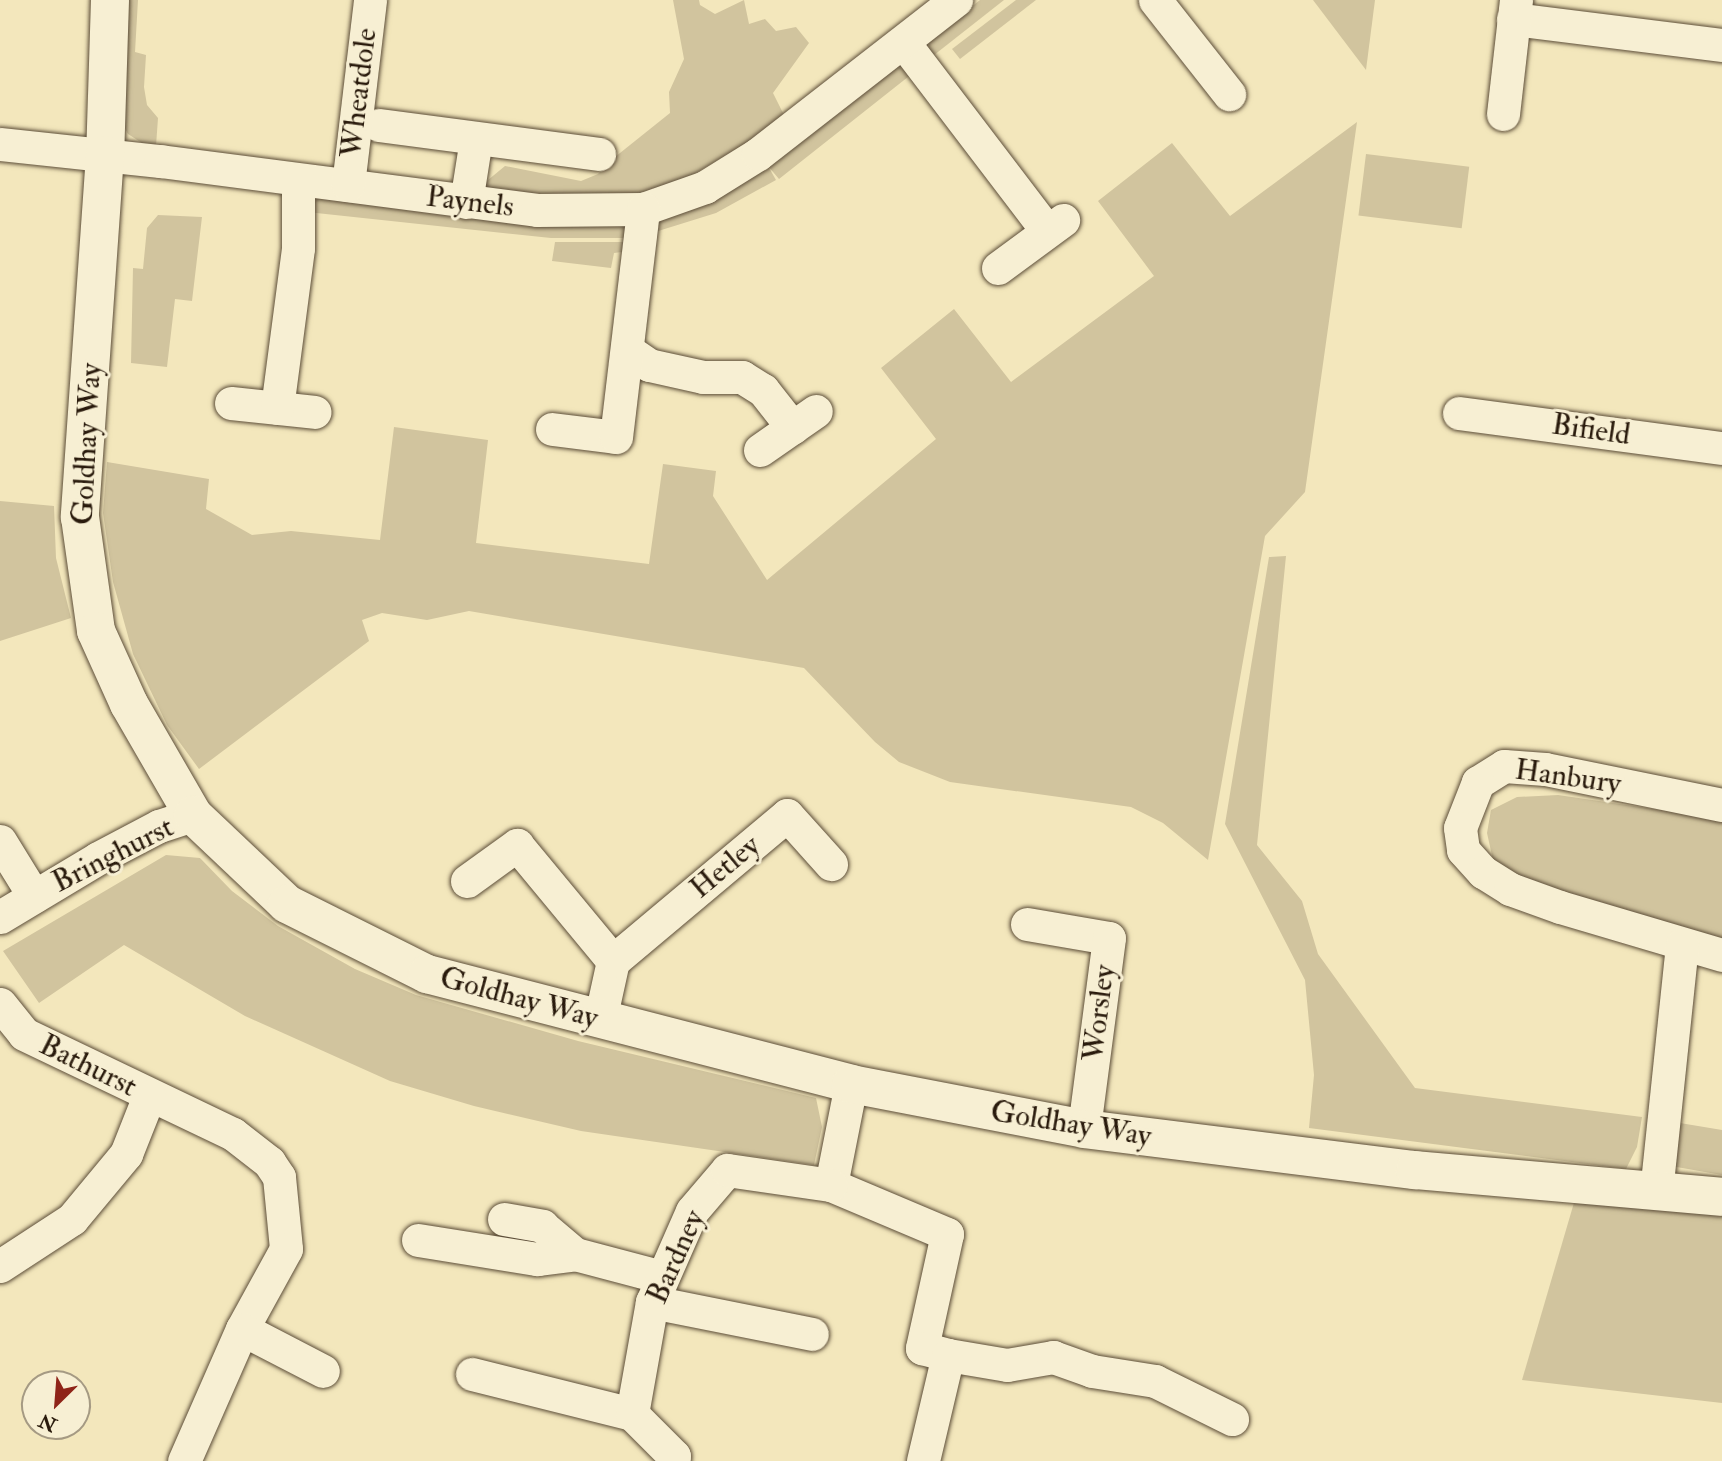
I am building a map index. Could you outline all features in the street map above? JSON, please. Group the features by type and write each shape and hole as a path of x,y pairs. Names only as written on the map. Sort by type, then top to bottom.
{"street":[{"name":"Goldhay Way","path":"110,0 105,155 80,517 96,631 129,704 193,815 287,904 427,974 851,1084 1084,1129 1313,1157 1722,1197"},
{"name":"Wheatdole","path":"348,185 370,0"},
{"name":"Paynels","path":"0,144 537,210 643,209 705,187 758,154 956,0"},
{"path":"1155,0 1228,95"},
{"path":"1503,114 1515,9 1722,45"},
{"path":"904,43 1055,225 998,268"},
{"name":"Wheatdole","path":"379,125 599,154"},
{"path":"466,202 476,139"},
{"path":"277,408 298,248 298,180"},
{"path":"552,429 616,436 643,209"},
{"path":"627,350 649,365 703,377 742,377 805,420 760,450"},
{"path":"231,403 315,412"},
{"name":"Bifield","path":"1460,413 1722,448"},
{"name":"Hanbury","path":"1722,805 1545,769 1504,766 1478,782 1460,828 1463,850 1483,872 1510,888 1560,907 1722,955"},
{"name":"Bringhurst","path":"0,917 159,826 193,815"},
{"name":"Hetley","path":"613,961 787,815 831,864"},
{"name":"Bringhurst","path":"0,841 34,896"},
{"path":"467,881 517,845 613,961 600,1020"},
{"name":"Worsley","path":"1027,924 1109,938 1084,1129"},
{"path":"1656,1192 1682,944"},
{"name":"Bathurst","path":"0,1004 24,1034 233,1134 269,1162 279,1177 286,1249 243,1329 184,1461"},
{"path":"831,1185 851,1084"},
{"name":"Bathurst","path":"0,1266 72,1219 126,1154 149,1096"},
{"name":"Bardney","path":"632,1414 657,1289 692,1211 727,1170 831,1185 947,1234 922,1348 1007,1366 1053,1357 1091,1371 1155,1381 1231,1419"},
{"path":"504,1219 542,1226 575,1254 657,1289 812,1334"},
{"path":"418,1240 537,1259 575,1254"},
{"path":"243,1329 323,1371"},
{"path":"923,1461 948,1355"},
{"path":"472,1374 632,1414 674,1457 673,1461"}],"shaded area":[{"path":"125,0 138,0 135,52 146,55 144,87 147,105 158,118 156,146 142,143 128,134 118,115"},
{"path":"673,0 699,0 700,5 715,14 744,0 749,24 765,19 776,31 796,27 809,43 773,93 786,119 679,183 622,197 480,191 488,180 505,166 581,181 598,174 610,161 670,113 669,92 684,59"},
{"path":"980,0 1004,0 929,59 929,41"},
{"path":"1016,0 1036,0 960,59 952,49"},
{"path":"1313,0 1375,0 1366,70"},
{"path":"895,66 913,73 779,179 768,166 776,180 716,213 655,232 654,228 663,214"},
{"path":"1357,122 1305,492 1265,536 1208,860 1163,823 1131,807 950,782 899,762 875,742 804,668 469,611 427,620 382,613 362,620 369,641 199,769 167,725 133,654 113,582 103,513 107,462 209,479 206,509 252,535 291,531 380,540 394,427 488,440 476,543 649,564 663,464 716,471 713,496 767,580 936,439 881,368 954,309 1011,382 1154,276 1098,201 1172,143 1230,216"},
{"path":"1366,154 1469,167 1462,228 1358,216"},
{"path":"321,194 627,224 628,238 551,238 307,212"},
{"path":"158,215 202,217 192,301 175,299 167,367 131,363 133,268 143,269 147,228"},
{"path":"555,242 629,242 630,251 614,253 611,268 552,261"},
{"path":"0,501 54,506 56,558 71,618 0,641"},
{"path":"1286,556 1257,845 1302,901 1318,954 1415,1088 1642,1117 1637,1147 1626,1169 1309,1128 1314,1075 1305,980 1225,824 1269,557"},
{"path":"1558,795 1722,819 1722,950 1546,897 1493,860 1487,833 1491,810 1517,797"},
{"path":"166,855 200,858 232,891 278,926 355,969 416,995 578,1041 816,1098 822,1127 814,1165 581,1131 474,1106 390,1081 245,1016 124,945 39,1003 3,951"},
{"path":"1674,1122 1722,1130 1722,1175 1671,1166"},
{"path":"1578,1189 1722,1201 1722,1403 1522,1380"}]}
